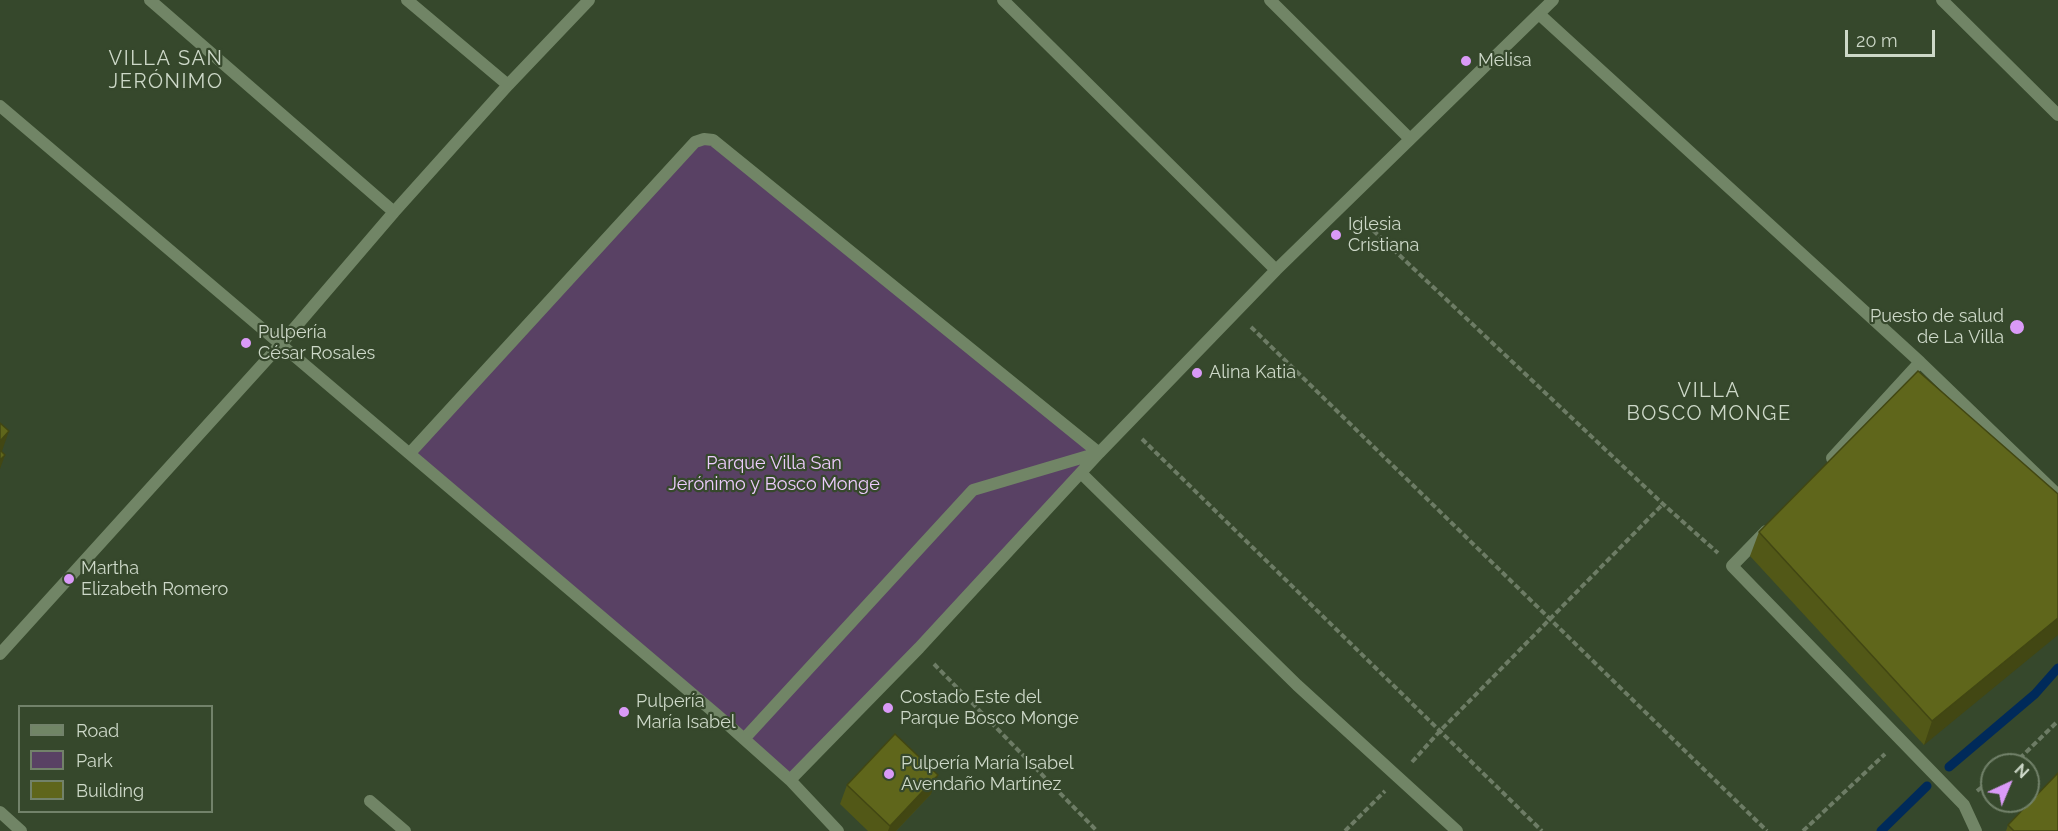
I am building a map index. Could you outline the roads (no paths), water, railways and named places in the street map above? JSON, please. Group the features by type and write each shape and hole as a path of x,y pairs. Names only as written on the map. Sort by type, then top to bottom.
{"street":[{"path":"150,0 394,212"},
{"path":"407,0 508,85"},
{"path":"0,654 280,345 394,212 508,85 589,0"},
{"path":"1003,0 1276,270"},
{"path":"1270,0 1410,139"},
{"path":"790,780 919,648 1099,453 1235,311 1553,0"},
{"path":"1942,0 2058,115"},
{"path":"1539,14 1920,362 2058,495"},
{"path":"0,106 744,739 790,780 834,830"},
{"path":"410,453 695,142 704,139 713,140 1099,453"},
{"path":"1825,466 1920,362"},
{"path":"744,739 974,490 1099,453"},
{"path":"1082,474 1297,685 1457,831"},
{"path":"1778,518 1732,566 1964,805 1976,831"},
{"path":"370,801 405,831"},
{"path":"0,812 21,831"}],"waterway":[{"path":"1949,767 2035,694 2058,668"},
{"path":"1881,831 1927,786"}],"place":[{"name":"Melisa","path":"1466,61"},
{"name":"Iglesia Cristiana","path":"1336,235"},
{"name":"Puesto de salud de La Villa","path":"2017,327"},
{"name":"Pulpería César Rosales","path":"246,343"},
{"name":"Alina Katia","path":"1197,373"},
{"name":"Martha Elizabeth Romero","path":"69,579"},
{"name":"Costado Este del Parque Bosco Monge","path":"888,708"},
{"name":"Pulpería María Isabel","path":"624,712"},
{"name":"Pulpería María Isabel Avendaño Martínez","path":"889,774"}],"district":[{"name":"VILLA SAN JERÓNIMO","path":"166,70"},
{"name":"VILLA BOSCO MONGE","path":"1709,402"}],"park label":[{"name":"Parque Villa San Jerónimo y Bosco Monge","path":"774,474"}]}
